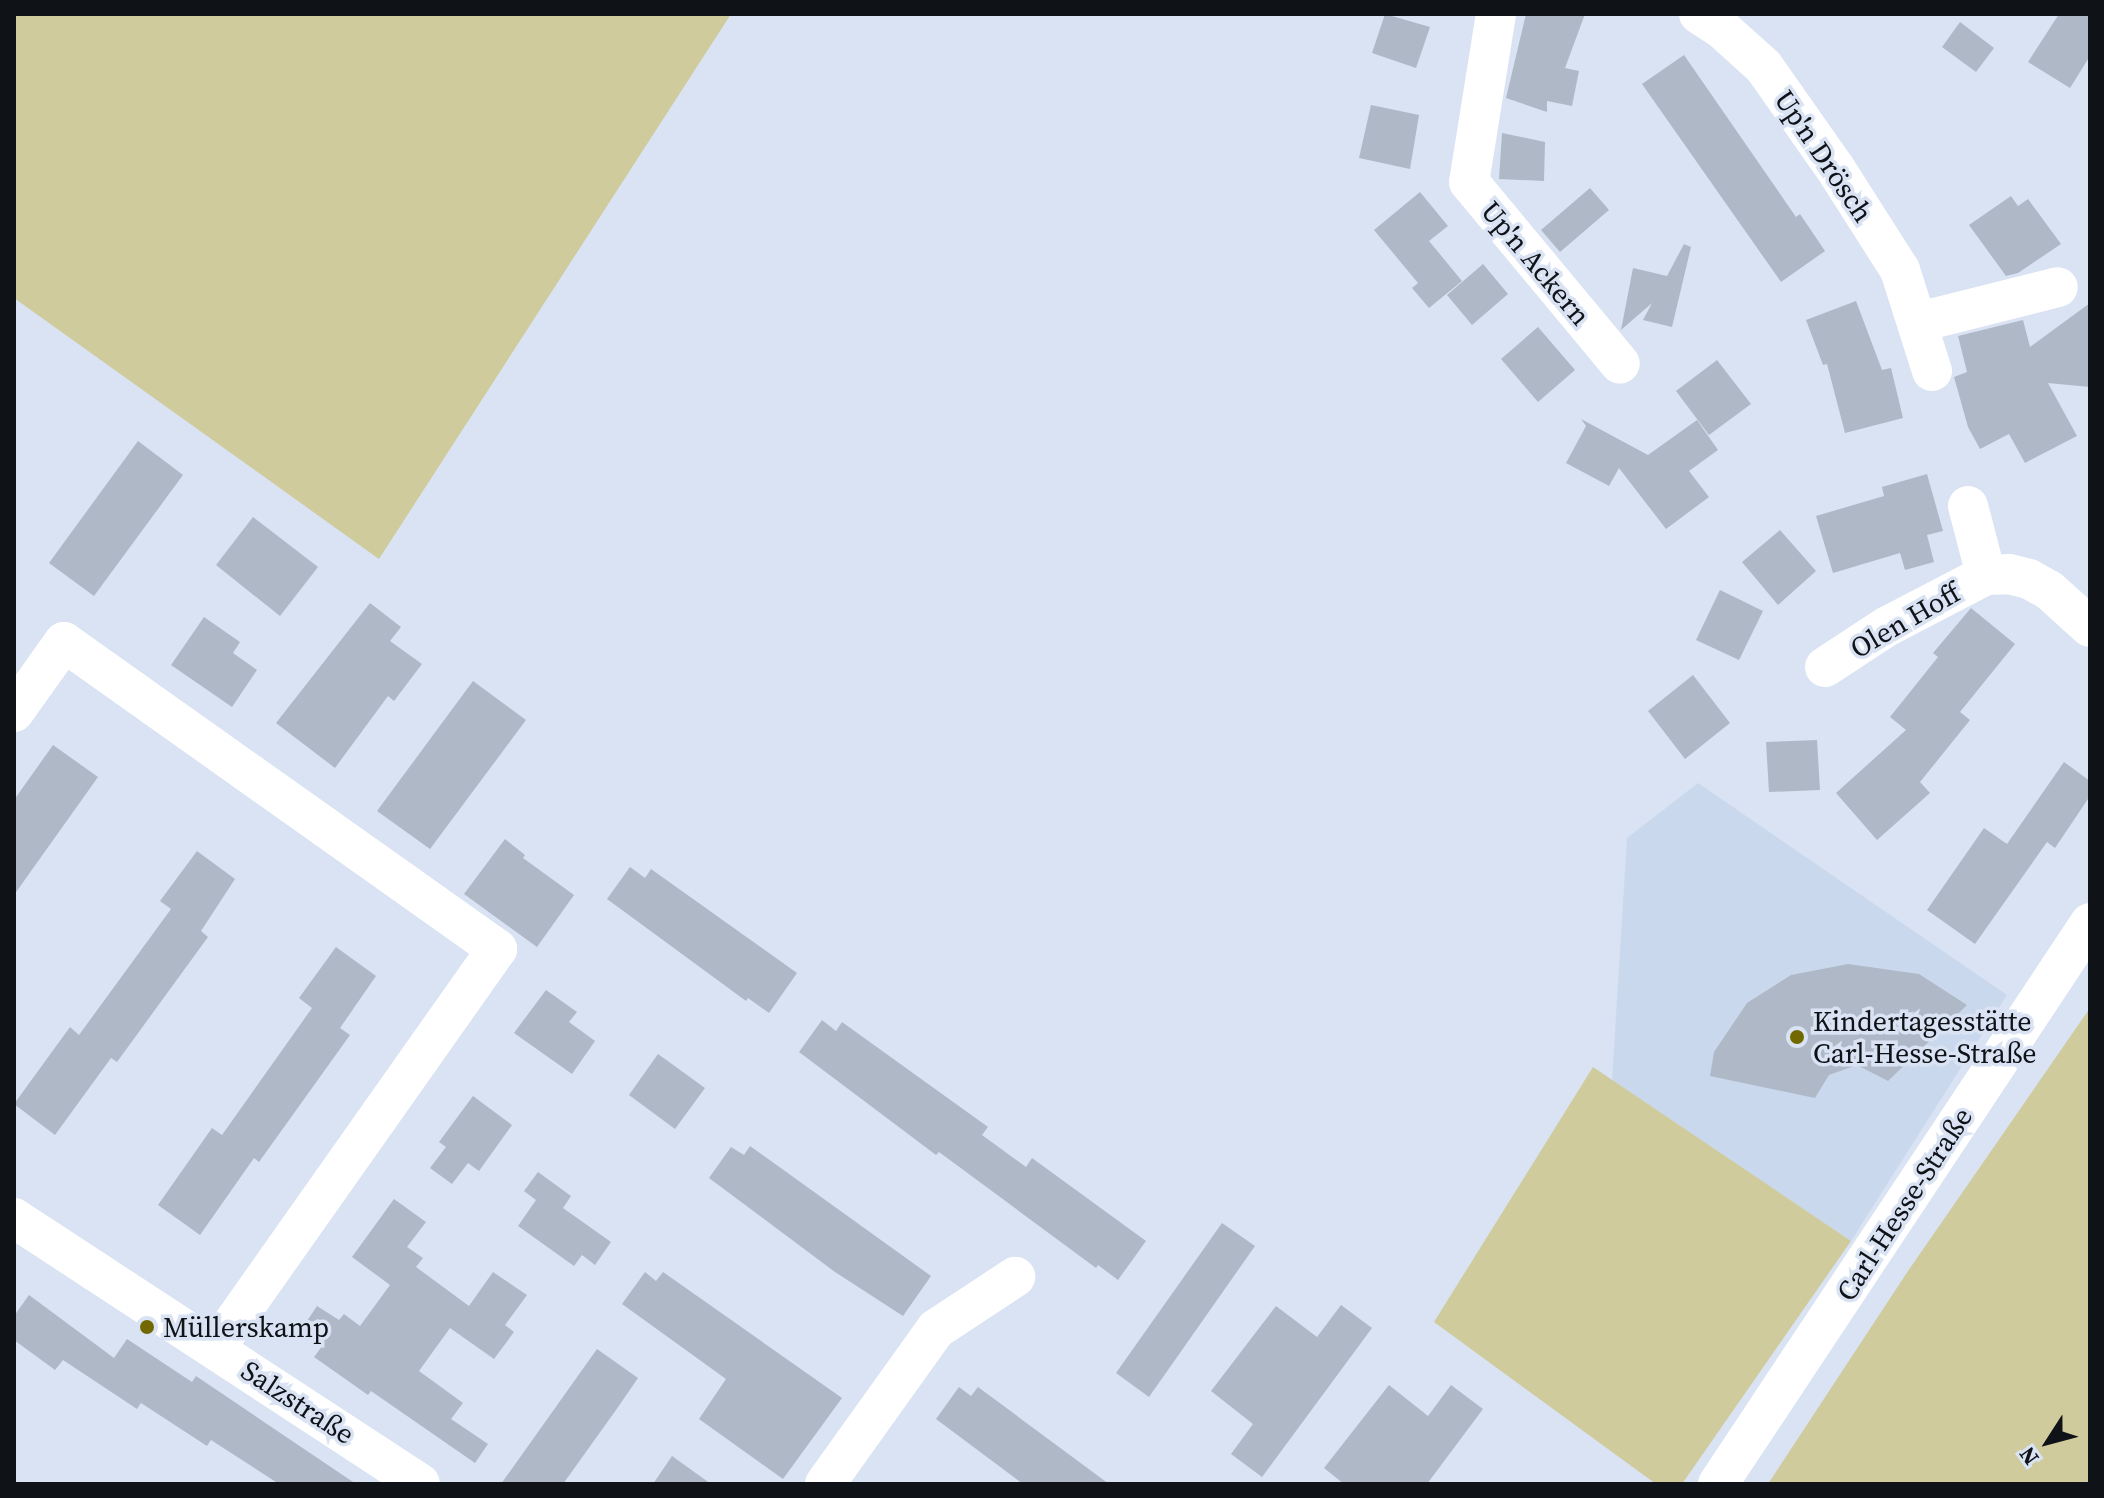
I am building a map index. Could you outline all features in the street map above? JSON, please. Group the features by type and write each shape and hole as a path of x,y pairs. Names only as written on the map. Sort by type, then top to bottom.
{"street":[{"name":"Up'n Ackern","path":"1496,14 1469,182 1620,364"},
{"name":"Up'n Drösch","path":"1699,14 1722,29 1764,67 1835,168 1900,270 1919,322 1932,371"},
{"path":"1919,322 2058,287"},
{"name":"Olen Hoff","path":"1968,506 1986,575"},
{"name":"Olen Hoff","path":"1825,667 1886,627 1986,575 2009,574 2029,579 2049,590 2090,627"},
{"path":"14,712 64,642 497,949 216,1348"},
{"name":"Carl-Hesse-Straße","path":"1718,1484 2090,923"},
{"name":"Salzstraße","path":"19,1231 216,1348 379,1472 420,1484"},
{"path":"825,1484 936,1329 1015,1277"}],"shaded area":[{"path":"14,14 731,14 379,559 14,298"},
{"name":"Kindertagesstätte Carl-Hesse-Straße","path":"1698,783 2007,995 1851,1241 1612,1080 1627,838"},
{"path":"2090,1008 2090,1484 1768,1484 1908,1271"},
{"path":"1593,1067 1851,1241 1682,1484 1656,1484 1434,1322"}],"building":[{"path":"1385,14 1430,27 1416,68 1372,53"},
{"path":"1526,14 1585,14 1565,68 1579,71 1572,106 1547,101 1547,112 1506,98"},
{"path":"2059,14 2090,14 2090,56 2070,88 2028,62"},
{"path":"1960,22 1994,48 1976,72 1942,47"},
{"path":"1684,55 1796,217 1800,214 1825,251 1781,282 1642,84"},
{"path":"1371,105 1419,115 1410,169 1359,158"},
{"path":"1502,133 1545,142 1544,181 1499,179"},
{"path":"1590,188 1609,210 1560,252 1541,230"},
{"path":"1420,192 1448,226 1429,241 1462,281 1429,308 1412,288 1418,283 1374,230"},
{"path":"2011,196 2018,206 2028,199 2061,244 2018,273 2006,276 1969,225"},
{"path":"1684,244 1691,247 1672,327 1643,320 1652,303 1621,330 1633,268 1667,276"},
{"path":"1483,264 1508,294 1472,325 1447,295"},
{"path":"1856,301 1882,370 1891,368 1903,418 1845,433 1827,364 1823,365 1806,320"},
{"path":"2090,303 2090,387 2048,383 2077,436 2025,463 2009,434 1980,449 1968,427 1954,377 1967,372 1958,336 2023,320 2030,347"},
{"path":"1538,327 1575,370 1538,402 1501,359"},
{"path":"1717,360 1751,404 1709,435 1676,391"},
{"path":"1581,419 1648,455 1697,420 1718,450 1689,471 1709,497 1666,529 1619,468 1609,486 1566,463 1586,426"},
{"path":"138,441 183,475 94,596 49,563"},
{"path":"1927,474 1943,531 1927,535 1934,562 1905,570 1900,553 1833,573 1816,516 1884,496 1882,487"},
{"path":"253,517 318,567 280,616 216,565"},
{"path":"1780,530 1816,571 1778,605 1742,562"},
{"path":"1720,590 1763,611 1739,660 1696,640"},
{"path":"370,603 401,627 390,641 422,664 394,701 388,696 335,768 276,723"},
{"path":"1971,608 2015,644 1960,712 1970,720 1920,782 1930,793 1877,840 1836,793 1906,730 1890,717 1938,657 1933,653"},
{"path":"204,617 240,642 233,653 257,670 232,707 171,665"},
{"path":"1693,675 1730,723 1685,759 1648,711"},
{"path":"473,681 526,720 430,849 377,811"},
{"path":"1817,740 1820,790 1769,792 1766,742"},
{"path":"53,745 98,777 14,895 14,800"},
{"path":"2064,762 2090,781 2090,796 2055,848 2047,842 1975,944 1927,910 1984,828 2007,844"},
{"path":"505,839 525,855 523,858 574,895 537,947 464,894"},
{"path":"197,851 235,879 201,931 208,937 117,1062 111,1058 55,1135 14,1104 70,1027 79,1035 171,909 160,901"},
{"path":"630,867 645,878 651,869 797,973 769,1013 748,998 746,1001 607,899"},
{"path":"336,947 376,976 340,1028 350,1035 259,1162 254,1158 200,1235 158,1205 212,1128 222,1135 312,1008 299,998"},
{"path":"1848,964 1919,974 1967,1005 1888,1081 1857,1065 1829,1075 1815,1098 1710,1076 1714,1052 1747,1003 1791,975"},
{"path":"546,990 577,1012 569,1022 595,1041 572,1074 514,1033"},
{"path":"822,1020 836,1031 842,1022 988,1127 982,1135 1026,1167 1032,1158 1146,1241 1118,1280 1098,1265 1096,1268 939,1152 936,1155 799,1052"},
{"path":"658,1054 705,1088 675,1129 629,1095"},
{"path":"473,1096 512,1125 479,1171 468,1163 452,1184 430,1168 446,1147 439,1142"},
{"path":"750,1146 931,1276 903,1316 835,1272 709,1178 731,1147 744,1155"},
{"path":"538,1172 571,1196 563,1208 611,1242 595,1265 582,1255 574,1266 518,1226 536,1200 524,1191"},
{"path":"394,1199 426,1222 407,1247 423,1258 416,1267 469,1306 493,1272 527,1295 505,1325 514,1332 494,1359 450,1328 419,1371 463,1403 451,1419 488,1444 475,1463 371,1391 368,1395 314,1357 323,1345 301,1330 317,1306 339,1320 344,1314 360,1326 390,1285 352,1257"},
{"path":"1222,1223 1255,1246 1149,1397 1116,1373"},
{"path":"645,1272 656,1281 663,1272 842,1398 783,1479 699,1419 726,1379 622,1304"},
{"path":"29,1295 114,1358 127,1339 192,1382 196,1376 356,1484 279,1484 211,1440 207,1446 141,1403 137,1409 63,1360 55,1370 14,1340 14,1316"},
{"path":"1341,1305 1372,1328 1262,1477 1231,1454 1253,1424 1211,1391 1276,1306 1317,1337"},
{"path":"597,1349 638,1378 616,1410 563,1484 501,1484"},
{"path":"1389,1385 1428,1416 1451,1385 1483,1409 1427,1484 1344,1484 1324,1468"},
{"path":"959,1387 971,1396 978,1387 1109,1484 1023,1484 936,1419"},
{"path":"672,1456 711,1484 653,1484"}],"place":[{"name":"Kindertagesstätte Carl-Hesse-Straße","path":"1797,1037"},
{"name":"Müllerskamp","path":"147,1327"}]}
